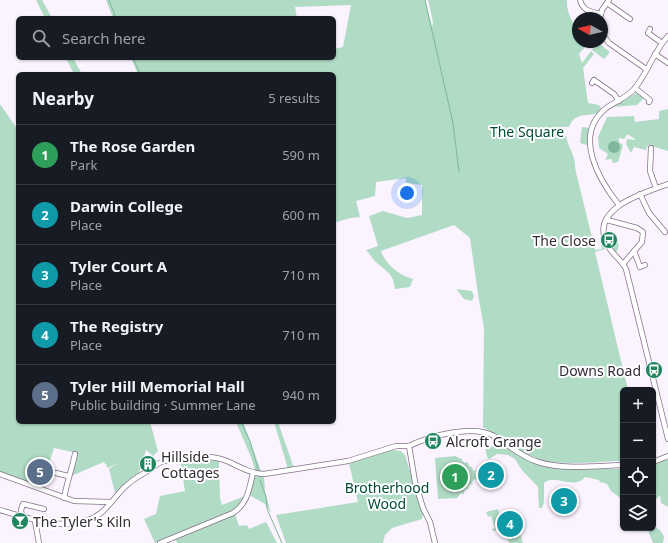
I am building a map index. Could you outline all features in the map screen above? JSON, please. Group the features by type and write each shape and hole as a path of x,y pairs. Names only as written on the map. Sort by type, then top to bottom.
{"street":[{"path":"580,0 583,7 591,12"},
{"path":"603,12 608,2 630,19"},
{"path":"650,29 648,33 662,42"},
{"path":"619,205 598,173 590,148 591,133 595,122 605,109 619,101 635,88 662,42 668,36"},
{"path":"608,42 646,69"},
{"path":"655,54 668,63"},
{"path":"592,83 594,80 614,94 619,101"},
{"path":"635,88 650,100 649,102"},
{"path":"650,149 650,172 656,188"},
{"path":"668,184 640,194 619,205 612,211 603,230 606,243 613,255 623,264 626,271 668,438"},
{"path":"640,194 649,213 664,231"},
{"path":"607,220 641,230 644,234 643,240 623,264"},
{"path":"634,251 640,267 645,265"},
{"path":"0,510 43,523 69,523 86,521 100,513 127,483 156,464 169,460 218,458 253,474 288,471 348,460 396,446 409,446 425,439 477,431 490,434 517,452 538,462 558,466 620,465"},
{"path":"409,446 415,482 423,508 430,522 434,543"},
{"path":"64,498 68,476 71,472 76,454"},
{"path":"656,461 668,456"},
{"path":"56,473 68,476"},
{"path":"0,474 74,501 110,502"},
{"path":"160,543 233,513 241,507 247,499 253,474"},
{"path":"22,516 21,510 23,504 44,509"},
{"path":"35,521 39,543"},
{"path":"37,532 43,523"}],"green space":[{"path":"36,0 42,0 51,16 44,16"},
{"name":"The Square","path":"106,0 425,0 432,27 433,22 428,0 567,0 568,12 572,21 572,48 584,48 579,54 582,63 591,51 594,54 583,68 588,103 599,105 601,108 598,113 577,117 571,122 569,127 562,127 561,134 566,136 574,160 595,250 602,249 601,245 604,245 605,249 595,252 627,387 620,387 620,461 566,463 544,460 520,450 483,427 484,328 470,238 454,225 381,251 389,265 403,275 413,279 410,287 395,289 391,276 366,250 378,246 369,216 383,211 407,218 422,215 422,185 406,183 406,178 376,182 375,196 356,201 360,217 350,218 336,222 336,72 137,72 132,60 336,60 336,49 343,47 351,5 295,7 297,16 112,16"},
{"path":"593,48 605,48 610,52 604,59 592,50"},
{"path":"67,60 74,60 81,72 73,72"},
{"path":"636,93 644,98 637,105 614,107"},
{"path":"0,104 16,127 16,424 151,424 158,451 153,456 146,450 139,473 128,480 115,493 109,469 118,463 108,468 104,462 71,476 77,453 54,448 41,489 0,472"},
{"path":"668,109 668,151 648,145 646,150 634,147 631,153 626,144 627,139 636,140 628,134 624,139 619,138 619,142 623,145 618,162 613,163 611,159 605,160 608,154 599,148 598,137 607,117 634,116 635,122 659,119 659,111"},
{"path":"582,127 590,128 587,145 580,143"},
{"path":"606,235 616,239 619,246 616,253 610,246"},
{"path":"456,289 472,291 474,296 472,301 464,299"},
{"path":"237,424 244,424 261,471 255,470"},
{"path":"275,424 279,424 294,468 288,469"},
{"path":"485,446 506,448 538,464 558,468 620,469 620,498 611,491 607,484 600,482 599,480 585,477 581,481 576,482 548,480 544,483 544,502 542,508 539,508 538,487 521,469 515,459 508,455 497,454 489,459 487,457"},
{"name":"Brotherhood Wood","path":"393,450 401,451 405,455 423,514 422,519 392,528 385,535 383,543 286,543 276,515 358,502 349,463"},
{"path":"455,456 461,459 462,458 462,461 465,463 467,462 474,471 477,470 475,473 478,480 475,479 472,482 473,484 471,484 468,487 469,488 464,491 464,494 461,493 457,498 438,499 435,458"},
{"path":"665,459 668,460 668,507 661,503 660,495 656,500 656,462"},
{"path":"180,461 219,461 220,498 222,505 245,496 241,503 231,511 155,543 144,519 156,514 160,496 185,491"},
{"path":"253,476 264,476 265,492 271,513 265,504 249,495"},
{"path":"498,509 504,529 493,531 492,529 495,528 491,516 488,517 486,512"},
{"path":"235,514 239,526 247,525 249,529 266,522 277,543 177,543 175,539"},
{"path":"656,528 660,530 664,536 663,543 653,543 648,531 656,531"},
{"path":"519,531 523,543 509,543 506,535"}],"shaded area":[{"path":"612,141 616,141 620,147 616,153 612,153 608,149 608,145"}],"waterway":[{"path":"109,0 115,16"},
{"path":"425,0 453,123 459,172"},
{"path":"134,60 139,72"},
{"path":"242,424 250,441 258,469"},
{"path":"260,480 266,497 267,509 282,543"}],"place":[{"name":"The Close","path":"609,240"},
{"name":"Downs Road","path":"654,370"},
{"name":"Alcroft Grange","path":"433,441"},
{"name":"Hillside Cottages","path":"148,464"},
{"name":"Tyler Hill Memorial Hall","path":"40,472"},
{"name":"Darwin College","path":"491,475"},
{"name":"The Rose Garden","path":"455,477"},
{"name":"Tyler Court A","path":"564,501"},
{"name":"The Tyler's Kiln","path":"20,521"},
{"name":"The Registry","path":"510,524"}]}
